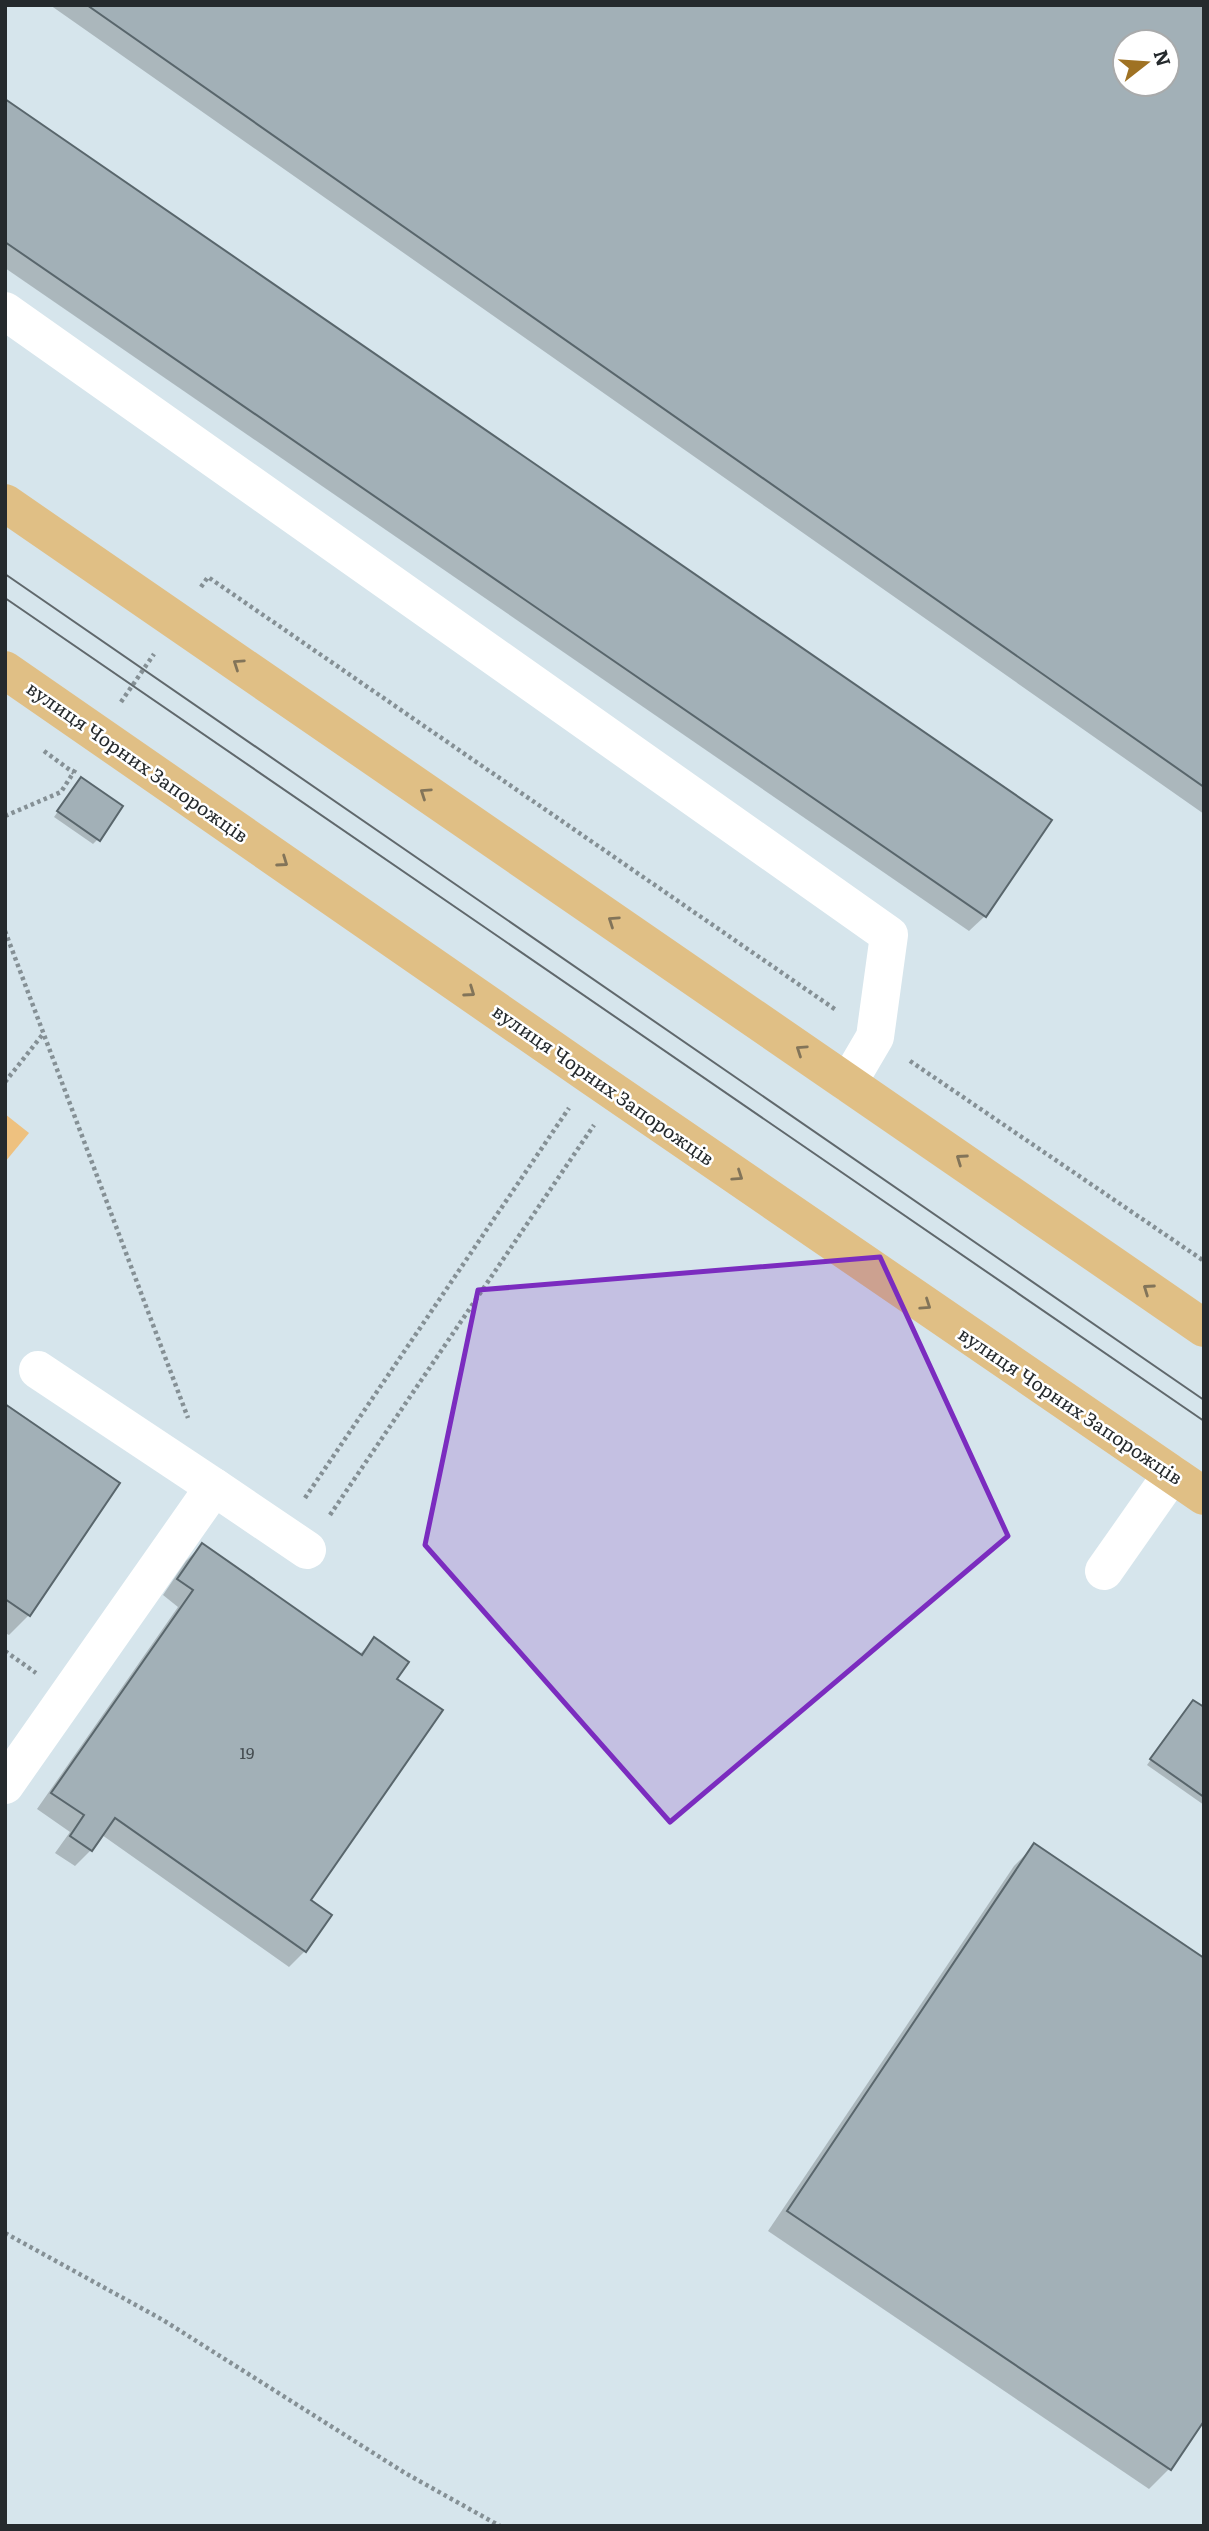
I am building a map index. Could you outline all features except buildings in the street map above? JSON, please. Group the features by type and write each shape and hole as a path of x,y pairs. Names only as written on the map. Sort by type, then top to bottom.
{"main road":[{"path":"5,503 1204,1328"},
{"name":"вулиця Чорних Запорожців","path":"9,683 98,733 1204,1496"}],"lane":[{"path":"5,311 889,935 875,1037 848,1083"},
{"path":"38,1370 294,1541"},
{"path":"1104,1571 1172,1474"},
{"path":"5,1785 214,1488"}],"path":[{"path":"5,816 61,792 98,733 208,577 1204,1261"},
{"path":"5,931 190,1423"},
{"path":"5,1082 44,1034"},
{"path":"294,1541 604,1084"},
{"path":"294,1541 604,1084"},
{"path":"5,2233 163,2320 405,2473 500,2526"}],"highlighted area":[{"path":"880,1257 1008,1536 670,1822 425,1545 478,1290"}],"shaded area":[{"path":"5,1114 29,1133 5,1162"}],"tram line":[{"path":"5,574 1204,1400"},
{"path":"5,598 1204,1421"}]}
